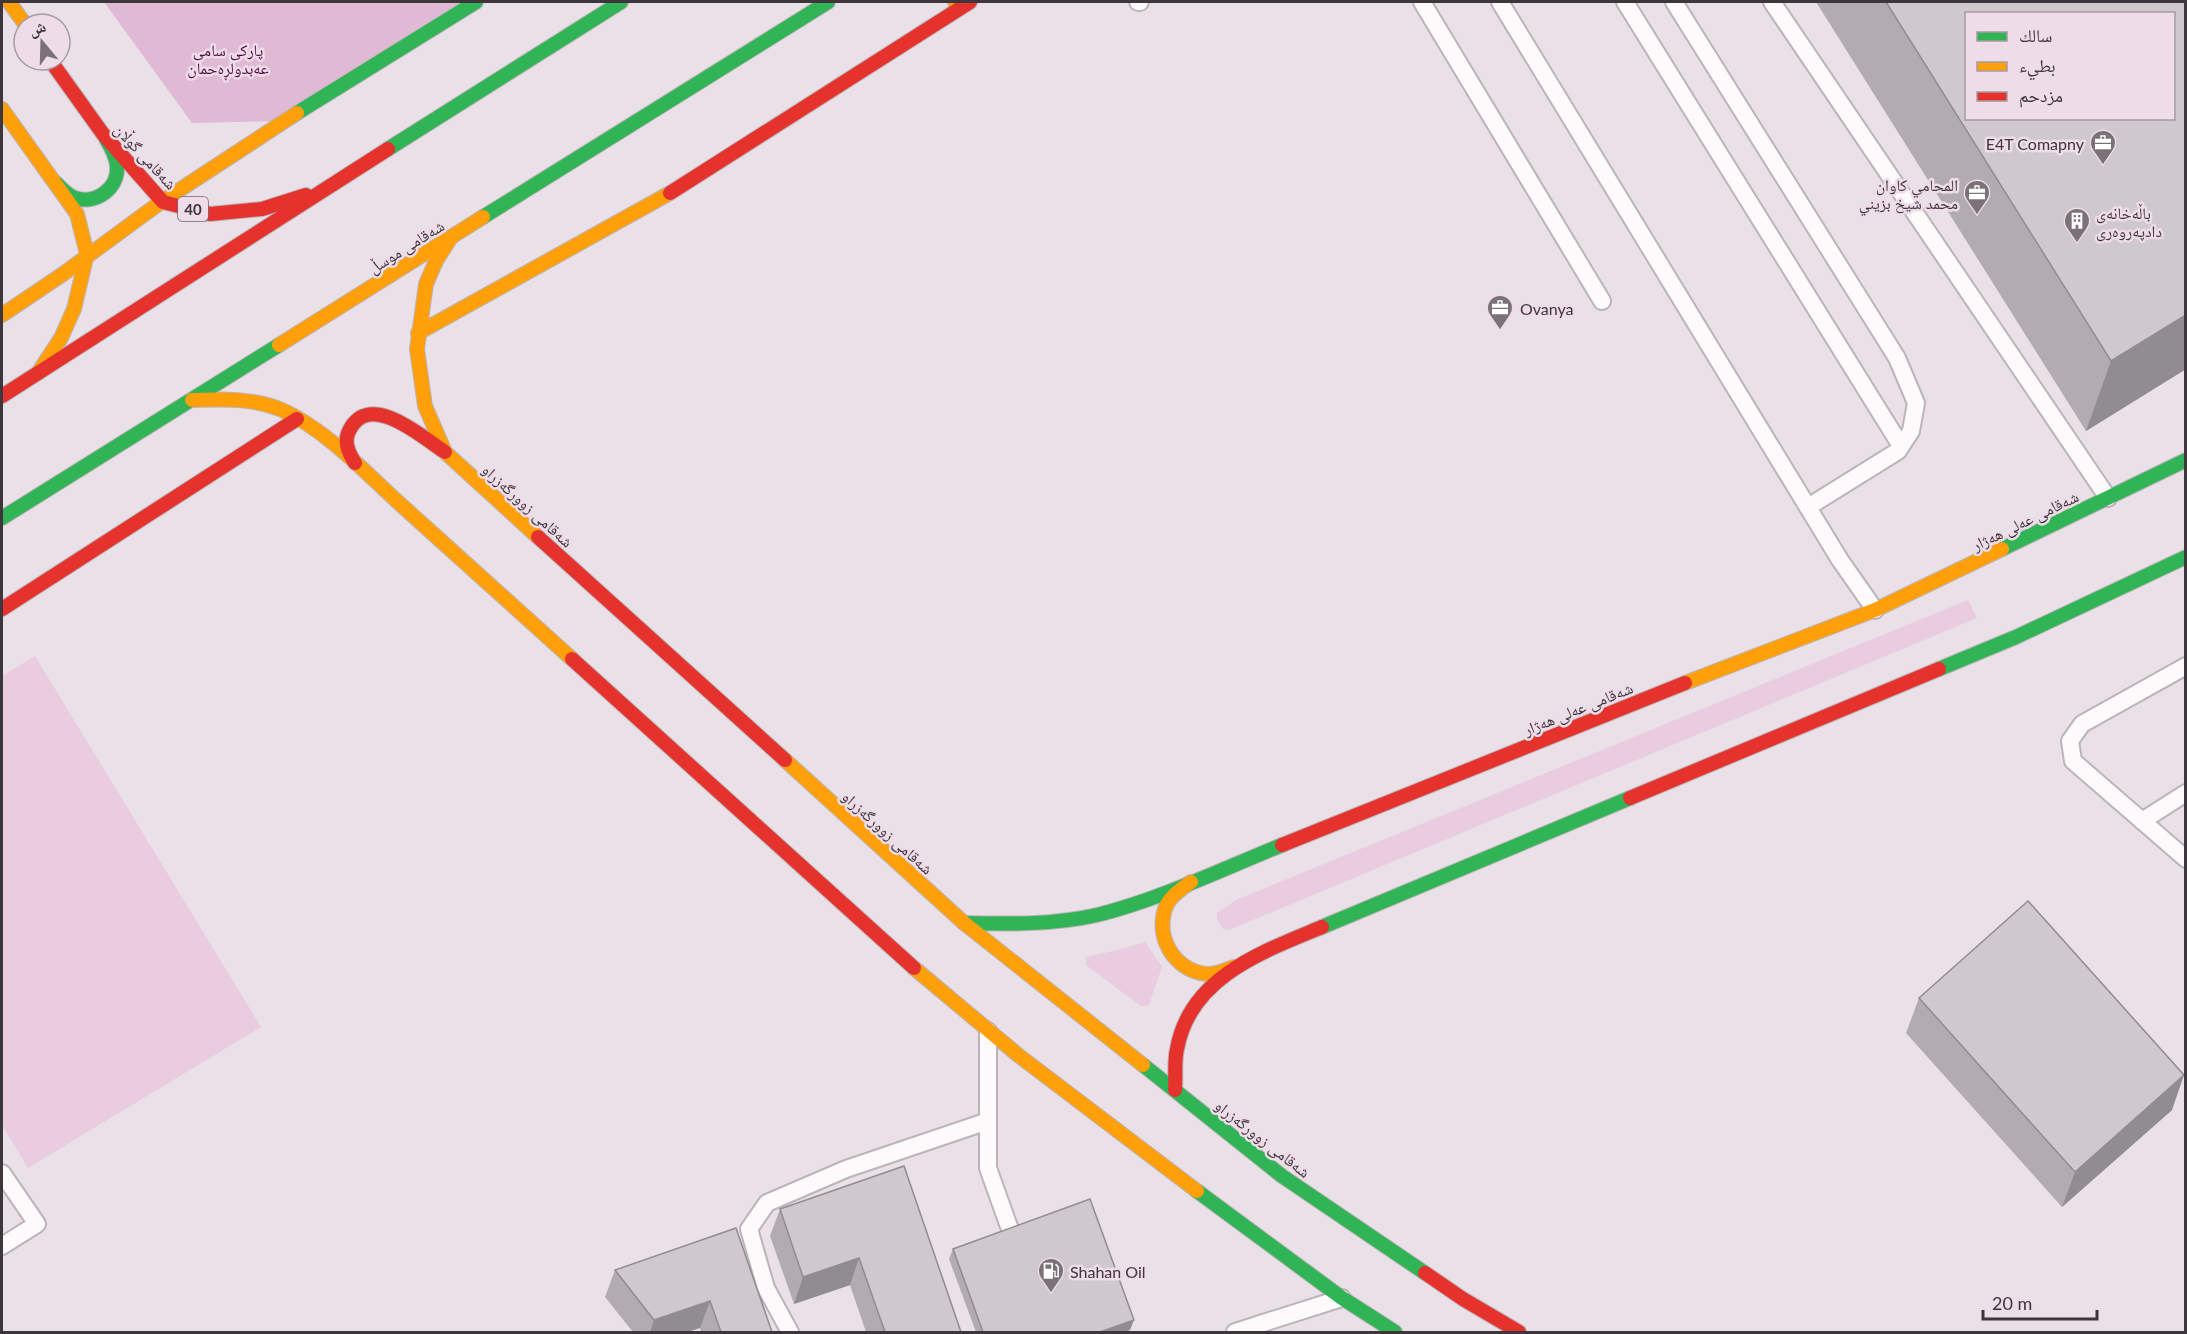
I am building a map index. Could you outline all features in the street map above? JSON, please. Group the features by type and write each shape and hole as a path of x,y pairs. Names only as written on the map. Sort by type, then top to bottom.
{"main road":[{"path":"2,315 38,293 87,254 285,121 476,2"},
{"path":"2,396 322,190 621,2"},
{"name":"شەقامی موسڵ","path":"2,518 828,2"},
{"path":"418,333 652,204 961,4"},
{"name":"شەقامی گوڵان","path":"59,72 103,134 163,202 210,214 262,209 322,190"},
{"path":"2,109 77,214 87,254 83,279 74,309 61,338 38,373"},
{"path":"48,175 67,194 76,199 97,198 106,192 113,185 117,175 117,165 103,134"},
{"name":"شەقامی زوورگەزراو","path":"450,239 436,261 426,284 417,349 425,406 445,452 964,924 1282,1176 1463,1299 1519,1332"},
{"path":"192,400 218,399 250,402 279,409 297,418 355,464 890,947 988,1030 1131,1143 1342,1298 1395,1332"},
{"path":"355,464 347,449 348,431 360,417 369,413 388,415 445,452"},
{"path":"2,609 297,418"},
{"name":"شەقامی عەلی هەژار","path":"964,924 1012,925 1063,920 1114,910 1193,881 1668,690 1875,610 2186,460"},
{"path":"1193,881 1168,903 1163,918 1162,933 1166,947 1175,960 1188,969 1203,974 1219,973 1277,946 2016,637 2186,557"},
{"path":"1175,1090 1177,1048 1188,1017 1206,988 1234,967"}],"lane":[{"path":"1422,2 1602,301"},
{"path":"1500,2 1840,560 1875,610"},
{"path":"1625,2 1656,48 1901,446"},
{"path":"1674,2 1898,358 1916,403 1911,431 1898,452 1808,507"},
{"path":"1772,2 2108,498"},
{"path":"2186,666 2082,724 2070,741 2073,761 2186,859"},
{"path":"2142,821 2186,794"},
{"path":"988,1030 988,1168 1023,1267"},
{"path":"790,1332 766,1288 749,1229 768,1203 846,1169 988,1121"},
{"path":"2,1173 37,1224 2,1246"},
{"path":"1235,1332 1342,1298"}],"shaded area":[{"path":"1968,600 1977,618 1229,930 1223,929 1217,920 1217,913 1236,900"},
{"path":"35,656 261,1027 28,1168 2,1125 2,676"},
{"path":"1145,942 1162,967 1149,1005 1141,1006 1086,965 1086,957"}],"green space":[{"name":"پارکی سامی عەبدولڕەحمان","path":"104,2 480,2 285,121 192,123"}],"building":[{"path":"1886,2 2186,2 2186,315 2111,361"},
{"path":"2028,901 2184,1075 2075,1172 1919,998"},
{"path":"904,1166 961,1332 885,1332 859,1258 803,1277 780,1209"},
{"path":"1090,1199 1134,1320 1100,1332 983,1332 953,1249"},
{"path":"736,1228 772,1332 721,1332 710,1301 654,1320 615,1270"}],"traffic: fast":[{"path":"297,113 476,2"},
{"path":"388,149 621,2"},
{"path":"483,217 828,2"},
{"path":"56,183 67,194 83,200 105,193 117,174 114,155 106,139"},
{"path":"2,518 279,345"},
{"path":"2002,549 2186,460"},
{"path":"1939,669 2016,637 2186,557"},
{"path":"1322,927 1630,798"},
{"path":"964,923 1014,924 1097,915 1167,893 1282,845"},
{"path":"1143,1065 1282,1176 1425,1273"},
{"path":"1197,1191 1342,1298 1395,1332"}],"traffic: slow":[{"path":"9,2 16,12"},
{"path":"955,2 959,8"},
{"path":"2,109 77,214 87,254 74,309 61,338 38,373"},
{"path":"2,315 63,274 161,202 297,113"},
{"path":"418,333 670,193"},
{"path":"279,345 483,217"},
{"path":"450,239 436,261 426,284 417,349 425,406 445,452 538,537"},
{"path":"192,400 260,403 282,410 314,428 344,452 572,659"},
{"path":"1685,683 1875,610 2002,549"},
{"path":"785,760 964,923 1143,1065"},
{"path":"1191,882 1174,895 1163,915 1165,939 1169,949 1184,966 1195,971 1214,974 1234,967"},
{"path":"914,968 1018,1055 1197,1191"}],"traffic: jam":[{"path":"670,193 970,2"},
{"path":"59,72 103,134 163,202 210,214 262,209 306,195"},
{"path":"2,396 388,149"},
{"path":"355,463 347,446 348,433 359,418 370,414 397,421 445,452"},
{"path":"2,609 297,419"},
{"path":"538,537 785,760"},
{"path":"572,659 914,968"},
{"path":"1630,798 1939,669"},
{"path":"1282,845 1685,683"},
{"path":"1175,1090 1177,1049 1185,1024 1197,1003 1213,985 1232,970 1253,958 1322,927"},
{"path":"1425,1273 1463,1299 1519,1332"}],"place":[{"name":"E4T Comapny","path":"2103,166"},
{"name":"المحامي كاوان محمد شيخ بزيني","path":"1977,216"},
{"name":"باڵەخانەی دادپەروەری","path":"2077,244"},
{"name":"Ovanya","path":"1500,331"},
{"name":"Shahan Oil","path":"1051,1294"}]}
